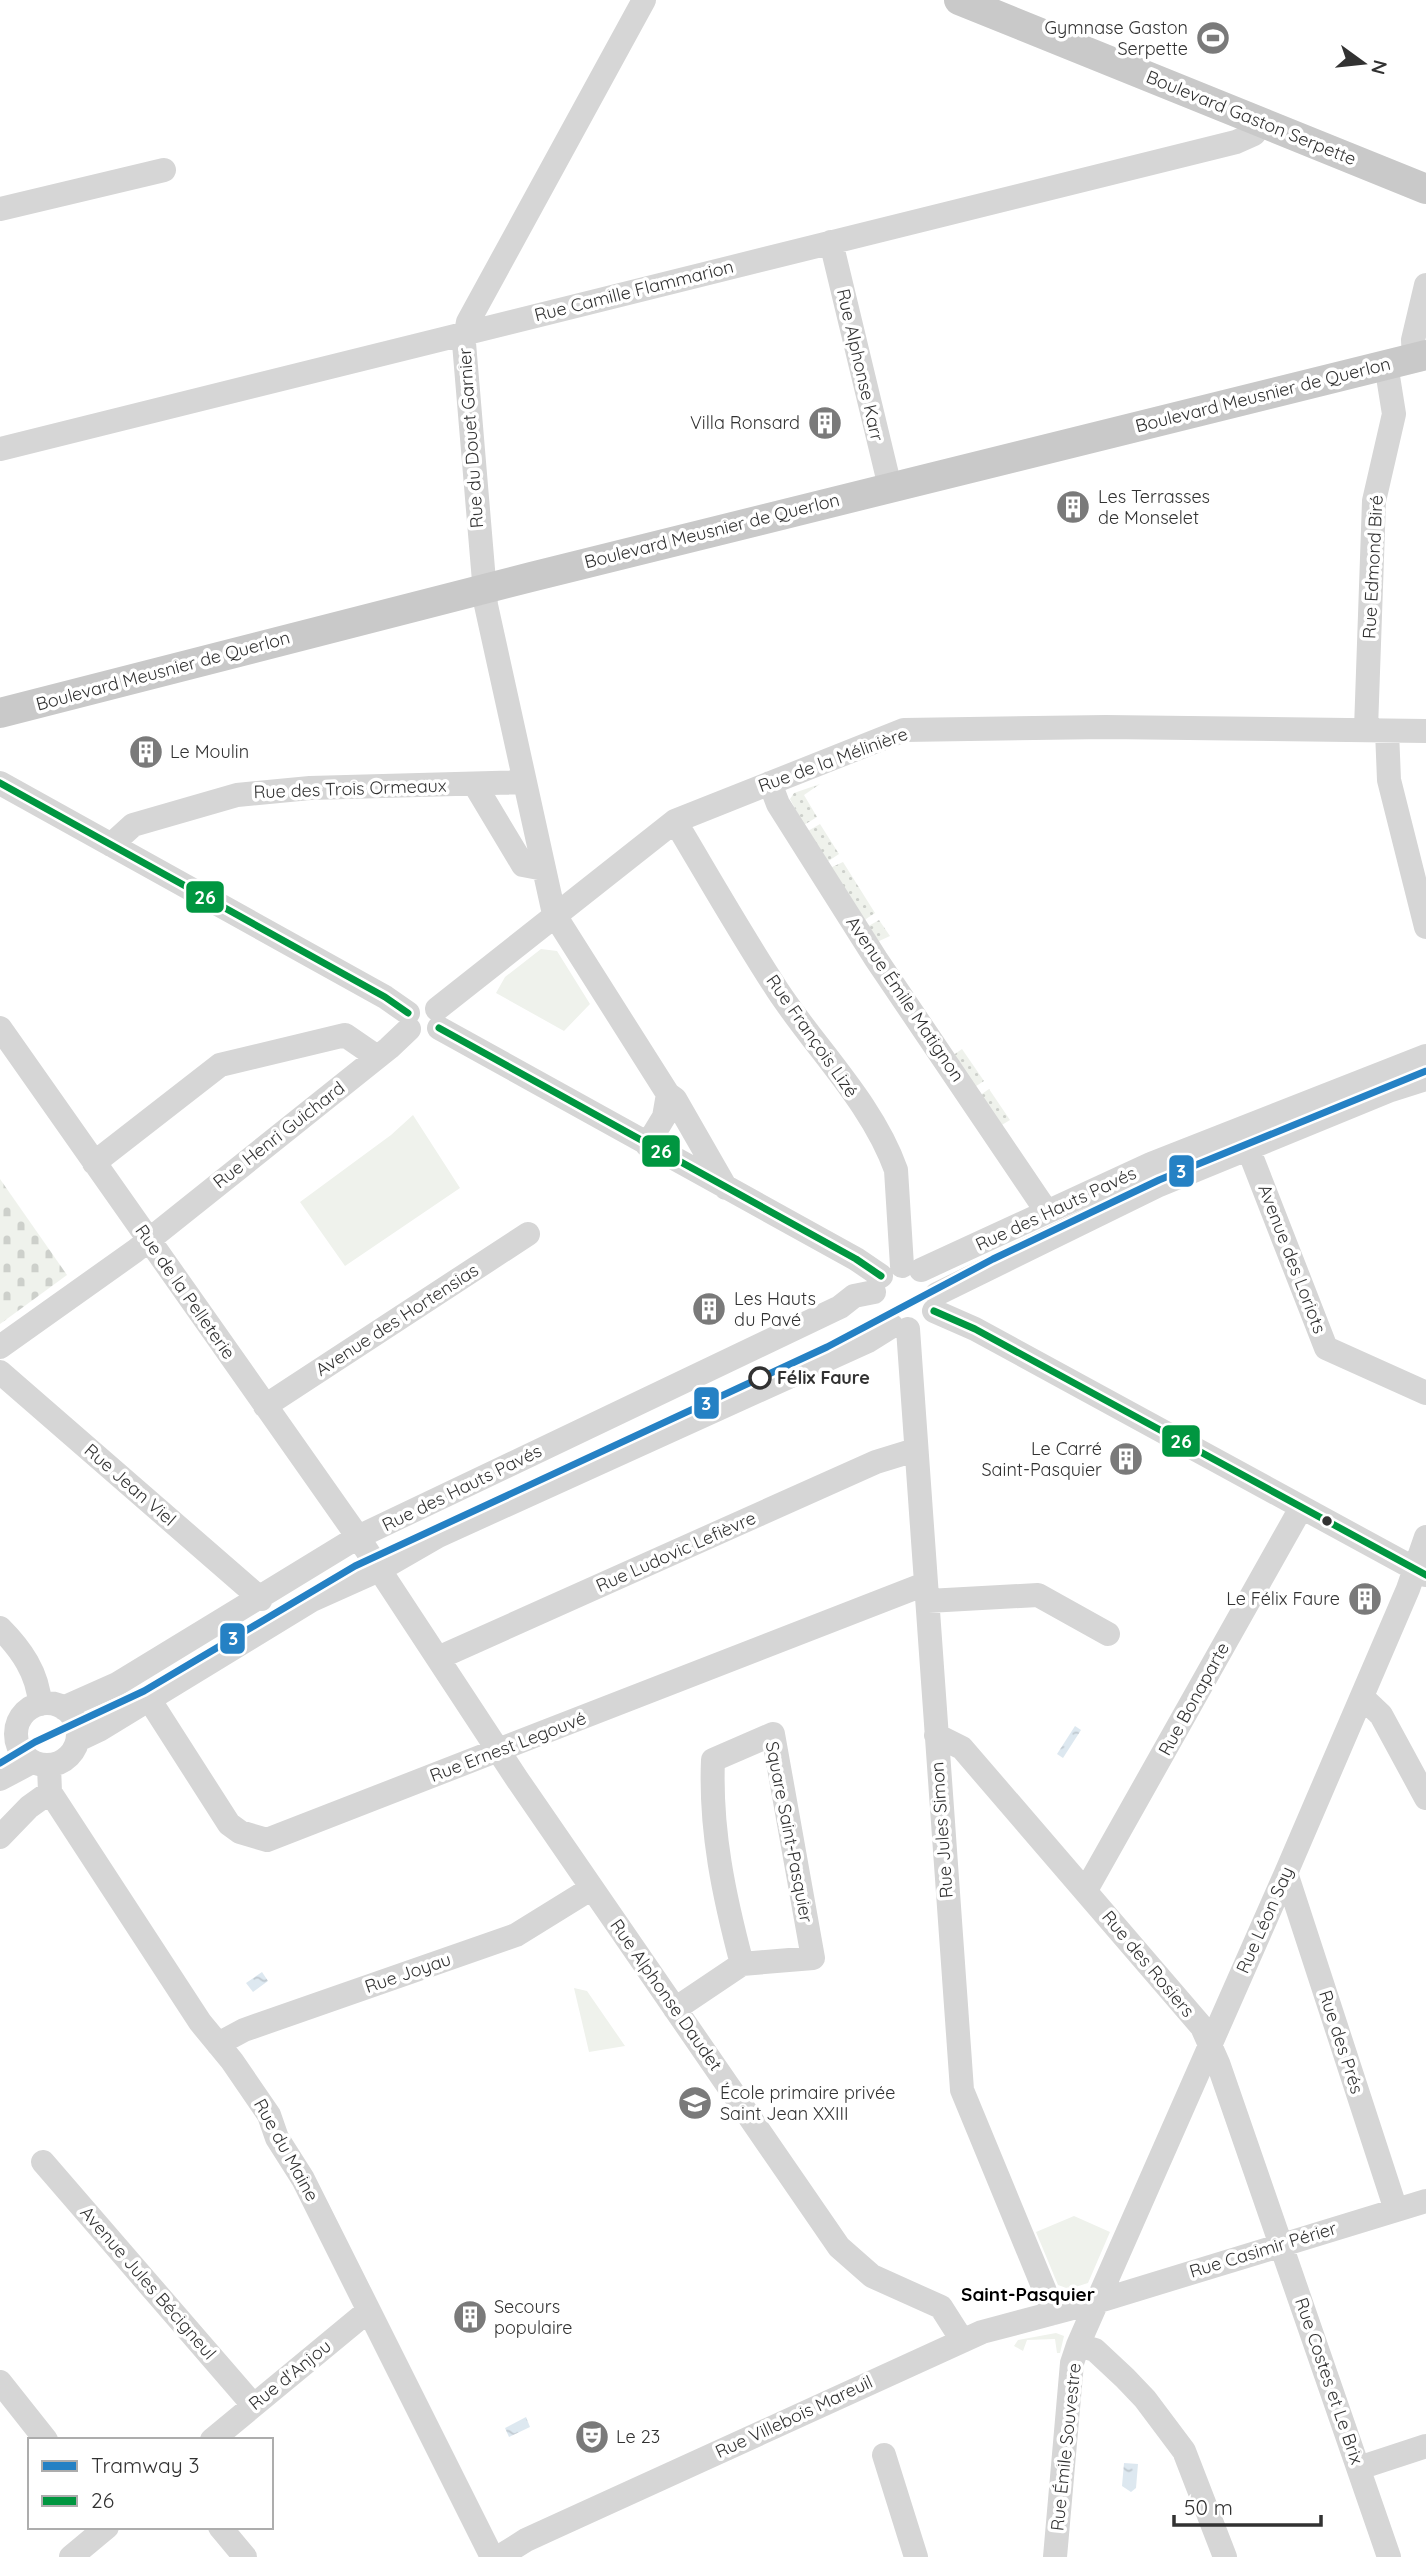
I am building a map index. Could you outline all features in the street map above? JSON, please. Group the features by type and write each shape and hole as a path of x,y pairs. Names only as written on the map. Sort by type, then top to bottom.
{"main road":[{"name":"Boulevard Gaston Serpette","path":"959,0 1426,189"},
{"name":"Boulevard Meusnier de Querlon","path":"0,713 484,589 1409,359"}],"street":[{"name":"Rue du Douet Garnier","path":"554,914 484,589 464,343 466,332 644,0"},
{"name":"Rue Camille Flammarion","path":"0,449 1236,142 1254,134 1262,123"},
{"path":"0,209 164,170"},
{"name":"Rue Alphonse Karr","path":"831,242 890,487"},
{"name":"Rue Edmond Biré","path":"1426,285 1374,501 1376,730 1426,927"},
{"name":"Rue de la Mélinière","path":"438,1018 554,914 675,821 904,730 1106,727 1426,731"},
{"name":"Rue des Trois Ormeaux","path":"111,845 133,825 237,795 310,788 526,782"},
{"path":"0,783 385,997 421,1037 431,1036 438,1018 647,1145 856,1259 894,1276 932,1280 935,1303 921,1325 900,1328 877,1312 894,1276"},
{"name":"Avenue Émile Matignon","path":"770,783 773,795 876,959 1047,1212"},
{"path":"475,785 523,865 544,869"},
{"name":"Rue François Lizé","path":"675,821 778,992 858,1101 891,1157 896,1170 894,1276"},
{"path":"554,914 668,1094 675,1099 726,1188"},
{"name":"Rue Henri Guichard","path":"0,1346 148,1240 377,1057 408,1021"},
{"name":"Rue de la Pelleterie","path":"0,1028 369,1555 438,1658"},
{"path":"94,1163 220,1065 345,1035 377,1057"},
{"name":"Rue des Hauts Pavés","path":"52,1706 117,1684 261,1599 369,1555 894,1276 1047,1212 1151,1164 1426,1056"},
{"name":"Rue des Hauts Pavés","path":"935,1303 1069,1227 1248,1148 1391,1090 1426,1079"},
{"path":"647,1145 664,1117 668,1094"},
{"name":"Avenue des Loriots","path":"1248,1148 1326,1348 1426,1392"},
{"name":"Avenue des Hortensias","path":"265,1406 528,1234"},
{"path":"935,1303 975,1329 1420,1572"},
{"name":"Rue des Hauts Pavés","path":"78,1740 312,1600 369,1555 438,1536 900,1328"},
{"name":"Rue Jules Simon","path":"900,1328 915,1450 962,2090 1054,2313"},
{"name":"Rue Jean Viel","path":"0,1372 261,1599"},
{"name":"Rue Ludovic Lefièvre","path":"438,1658 876,1462 915,1450"},
{"name":"Rue Bonaparte","path":"1086,1891 1301,1508"},
{"name":"Rue Léon Say","path":"1099,2301 1362,1696 1420,1572 1426,1538"},
{"name":"Rue Ernest Legouvé","path":"149,1699 229,1824 240,1832 267,1840 499,1750 926,1593 1038,1595 1108,1634"},
{"path":"0,1628 18,1646 52,1706 76,1722 78,1740 68,1758 41,1764 0,1779"},
{"name":"Rue Alphonse Daudet","path":"438,1658 675,2010 839,2247 872,2276 941,2307 962,2340"},
{"path":"1362,1696 1381,1715 1426,1798"},
{"path":"0,1838 29,1807 50,1792 41,1764 9,1734 28,1710 52,1706"},
{"name":"Square Saint-Pasquier","path":"773,1734 813,1958 741,1964 722,1891 712,1796 713,1759 773,1734"},
{"name":"Rue des Rosiers","path":"936,1735 962,1748 1202,2027 1281,2245"},
{"name":"Rue du Maine","path":"50,1792 200,2022 269,2115 277,2138 296,2166 492,2557"},
{"name":"Rue des Prés","path":"1286,1873 1396,2210"},
{"name":"Rue Joyau","path":"218,2044 244,2030 516,1935 592,1888"},
{"path":"675,2010 741,1964"},
{"name":"Avenue Jules Bécigneul","path":"43,2162 253,2404"},
{"name":"Rue Casimir Périer","path":"1099,2301 1426,2201"},
{"name":"Rue Costes et Le Brix","path":"1281,2245 1389,2557"},
{"name":"Rue Villebois Mareuil","path":"499,2557 526,2540 962,2340 982,2332 1099,2301"},
{"name":"Rue Émile Souvestre","path":"1055,2557 1072,2363 1099,2301"},
{"name":"Rue d'Anjou","path":"214,2438 368,2311"},
{"path":"1078,2345 1095,2350 1125,2378 1145,2399 1184,2451 1226,2557"},
{"path":"0,2382 44,2438"},
{"path":"1359,2468 1426,2446"},
{"path":"884,2455 916,2557"},
{"path":"71,2557 105,2529"},
{"path":"222,2529 245,2557"}],"green space":[{"path":"820,784 804,795 817,817 804,825 790,799 794,793"},
{"path":"820,824 839,854 827,862 808,831"},
{"path":"843,862 875,913 863,921 830,868"},
{"path":"879,920 890,936 877,942 867,927"},
{"path":"541,949 557,951 590,1004 564,1031 496,993 505,977"},
{"path":"962,1049 984,1081 973,1088 952,1056"},
{"path":"989,1089 1010,1120 1000,1126 979,1096"},
{"path":"413,1115 460,1188 345,1266 300,1202 391,1135"},
{"path":"0,1179 67,1275 0,1324"},
{"path":"574,1988 587,1991 625,2046 589,2052"},
{"path":"1074,2216 1110,2232 1088,2283 1069,2289 1058,2285 1036,2232"},
{"path":"1056,2333 1064,2336 1060,2353 1057,2353 1055,2339 1027,2340 1023,2351 1014,2346 1018,2340"}],"water":[{"path":"1075,1726 1081,1730 1063,1758 1057,1754"},
{"path":"262,1972 268,1981 253,1992 246,1983"},
{"path":"526,2417 530,2427 509,2437 505,2428"},
{"path":"1124,2463 1138,2464 1136,2488 1131,2492 1122,2486"}],"tram line":[{"name":"3","path":"0,1763 35,1742 144,1691 355,1566 827,1347 993,1259 1159,1180 1426,1071"}],"transit line":[{"name":"26","path":"0,783 385,997 408,1013"},
{"name":"26","path":"439,1028 856,1259 881,1276"},
{"name":"26","path":"934,1311 975,1329 1426,1575"}],"place":[{"name":"Gymnase Gaston Serpette","path":"1213,38"},
{"name":"Villa Ronsard","path":"825,423"},
{"name":"Les Terrasses de Monselet","path":"1073,507"},
{"name":"Le Moulin","path":"146,752"},
{"name":"Les Hauts du Pavé","path":"709,1309"},
{"name":"Félix Faure","path":"760,1378"},
{"name":"Le Carré Saint-Pasquier","path":"1126,1459"},
{"name":"Le Félix Faure","path":"1365,1599"},
{"name":"École primaire privée Saint Jean XXIII","path":"695,2103"},
{"name":"Secours populaire","path":"470,2317"},
{"name":"Le 23","path":"592,2437"}],"district":[{"name":"Saint-Pasquier","path":"1028,2294"}]}
